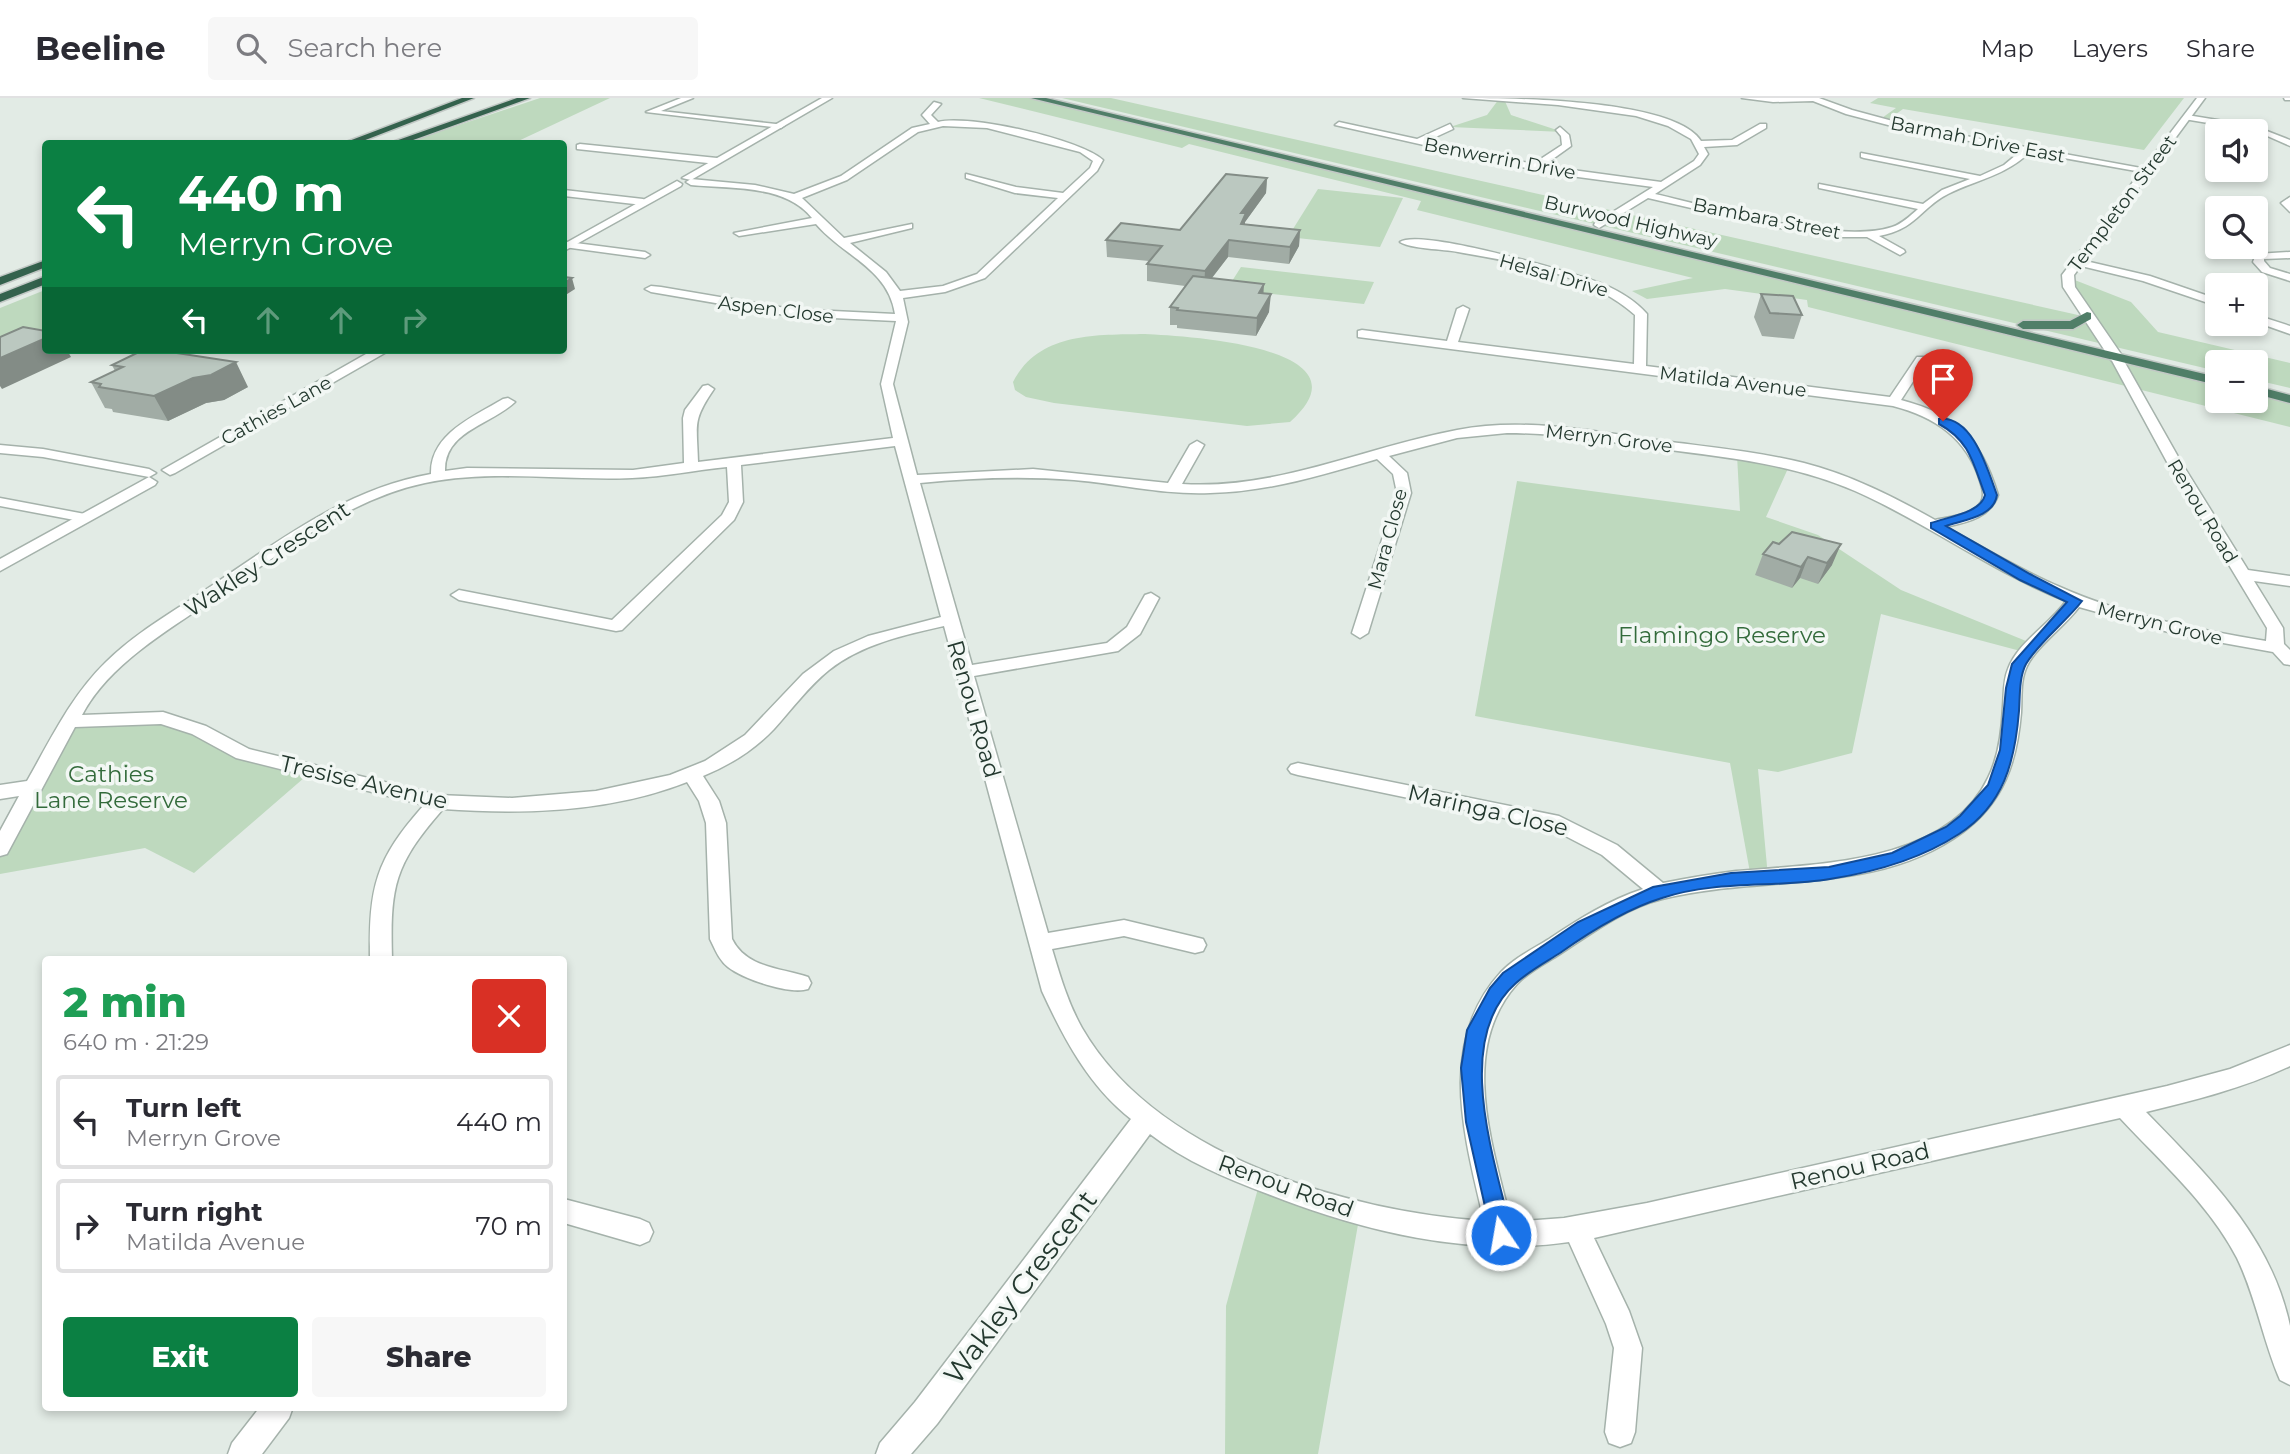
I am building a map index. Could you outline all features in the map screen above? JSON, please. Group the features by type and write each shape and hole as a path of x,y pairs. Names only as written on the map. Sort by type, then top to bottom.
{"highway":[{"path":"363,137 448,98"},
{"path":"355,140 470,98"},
{"path":"391,140 501,98"},
{"path":"403,140 526,98"},
{"name":"Burwood Highway","path":"1035,98 2112,351 2205,370"},
{"name":"Burwood Highway","path":"1062,98 2014,325 2205,378"},
{"path":"0,281 42,264"},
{"path":"0,298 42,281"},
{"path":"2014,325 2073,325 2087,316"},
{"path":"2268,384 2290,389"},
{"path":"2268,393 2290,399"}],"street":[{"path":"689,98 650,112 780,125"},
{"path":"567,245 828,98"},
{"path":"1466,98 1551,101 1621,111 1672,126 1689,134 1701,144 1704,154 1700,160 1599,225"},
{"path":"1746,98 1813,98"},
{"name":"Barmah Drive East","path":"1813,98 1849,112 1899,125 2147,170"},
{"name":"Templeton Street","path":"2112,351 2087,316 2067,281 2077,262 2201,98"},
{"path":"935,124 926,115 937,104"},
{"path":"2188,117 2205,120"},
{"path":"793,198 839,181 912,132 935,124 983,124 1089,152 1098,160 1097,166 981,276 945,289 896,295"},
{"name":"Benwerrin Drive","path":"1339,125 1535,167 1662,185"},
{"path":"1701,144 1734,144 1763,126"},
{"path":"1418,142 1450,127"},
{"path":"1535,167 1567,146 1566,135 1560,130"},
{"path":"2268,132 2290,130"},
{"path":"2268,133 2290,143"},
{"path":"580,147 717,161"},
{"name":"Bambara Street","path":"1648,195 1805,229 1869,234 1899,228 1944,192 1983,180 2007,169 2028,149"},
{"path":"1864,155 1983,180"},
{"path":"969,176 1015,190 1066,196"},
{"name":"Renou Road","path":"685,181 765,190 793,198 811,208 842,242 881,273 896,295 902,317 900,335 886,375 888,395 1038,943 1065,1020 1079,1045 1102,1075 1147,1118 1202,1155 1268,1184 1391,1220 1461,1232 1501,1235 1576,1229 2198,1088 2272,1064 2290,1055"},
{"path":"1822,186 1924,207"},
{"path":"567,193 643,202"},
{"path":"2290,200 2286,203 2290,209"},
{"path":"739,233 820,220"},
{"path":"842,242 908,226"},
{"path":"1869,234 1900,252"},
{"name":"Helsal Drive","path":"1405,242 1463,250 1595,285 1617,294 1641,314 1640,369"},
{"path":"567,246 645,255"},
{"path":"2290,255 2266,254 2260,256 2258,262 2266,270 2290,278"},
{"path":"2077,262 2154,280 2205,299"},
{"name":"Aspen Close","path":"651,289 679,291 727,304 798,313 857,318 902,317"},
{"path":"1451,346 1463,309"},
{"path":"2268,322 2290,330"},
{"name":"Matilda Avenue","path":"1362,334 1893,401 1931,415 1966,438 1977,453 1989,487 1990,501 1980,510 1935,525"},
{"name":"Renou Road","path":"2112,351 2275,628 2277,648"},
{"name":"Cathies Lane","path":"149,478 170,477 173,472 170,470 376,354"},
{"path":"1893,401 1921,360"},
{"path":"691,467 690,418 692,410 708,389"},
{"path":"438,476 438,460 442,449 465,430 508,402"},
{"name":"Merryn Grove","path":"911,480 979,473 1028,473 1172,489 1227,489 1272,483 1477,431 1509,428 1558,431 1727,453 1804,468 1866,489 2025,577 2075,601 2165,628 2277,648"},
{"name":"Wakley Crescent","path":"0,849 69,722 100,677 126,652 163,626 332,514 383,491 438,476 502,470 618,475 900,441"},
{"path":"1172,489 1197,445"},
{"path":"0,449 43,453 149,478"},
{"name":"Mara Close","path":"1360,633 1404,493 1399,473 1379,454"},
{"path":"459,595 617,626 729,517 736,502 734,462"},
{"path":"0,566 85,519 149,478"},
{"path":"0,502 85,519"},
{"path":"2241,574 2290,581"},
{"path":"964,672 1112,647 1134,630 1152,598"},
{"path":"1501,1235 1476,1122 1472,1088 1472,1049 1485,1011 1509,978 1606,914 1659,892 1722,880 1810,876 1877,865 1896,859 1952,831 1987,798 2000,776 2008,750 2013,688 2019,664 2075,601"},
{"name":"Tresise Avenue","path":"69,722 141,716 163,718 200,730 243,754 439,802 496,805 558,802 634,791 693,776 723,760 757,735 809,678 833,659 880,636 950,620"},
{"path":"2277,648 2290,660"},
{"name":"Maringa Close","path":"1298,769 1552,821 1582,832 1613,850 1659,892"},
{"path":"693,776 709,801 716,823 721,939 724,949 740,966 800,982"},
{"path":"0,792 33,787"},
{"path":"381,956 380,907 392,858 439,802"},
{"path":"1038,943 1124,928 1195,945"},
{"path":"2124,1106 2218,1209 2238,1237 2253,1267 2290,1370"},
{"name":"Wakley Crescent","path":"891,1454 926,1413 1147,1118"},
{"path":"567,1212 640,1232"},
{"path":"1576,1229 1619,1321 1628,1348 1620,1432"},
{"path":"243,1454 275,1411"}],"green space":[{"path":"540,98 610,98 520,140 414,140"},
{"path":"979,98 1035,98 2205,378 2205,406 1808,307 1807,300 1725,289 1647,299 1632,291 1693,278 1417,210 1421,201 1189,144 1182,148"},
{"path":"1062,98 1111,98 2087,317 2067,277 2131,302 2158,332 2235,350 2205,350 2205,368"},
{"path":"1878,98 2184,98 2144,150 1903,109 1885,122 1879,120 1896,108 1870,103"},
{"path":"1499,99 1504,99 1511,115 1563,132 1450,127 1487,115"},
{"path":"1318,189 1403,198 1380,247 1288,237"},
{"path":"1241,267 1374,282 1364,304 1227,289"},
{"path":"42,291 42,341 0,357 0,308"},
{"path":"1145,334 1196,338 1264,350 1292,361 1309,376 1310,396 1290,422 1247,426 1054,403 1026,397 1015,390 1013,382 1024,366 1053,345 1088,336"},
{"path":"2268,358 2290,363 2290,388 2268,383"},
{"path":"2268,393 2290,399 2290,427 2234,413 2268,413"},
{"name":"Flamingo Reserve","path":"1737,455 1790,464 1766,517 1818,535 1901,590 2036,645 2028,653 1881,614 1852,753 1778,772 1758,769 1768,877 1751,878 1730,763 1475,716 1517,481 1740,511"},
{"name":"Cathies Lane Reserve","path":"163,718 228,748 312,771 194,873 145,848 0,874 0,849 69,722"},
{"path":"1260,1181 1360,1213 1318,1454 1225,1454 1226,1306"}],"building":[{"path":"1226,174 1267,178 1241,213 1246,213 1241,224 1300,230 1290,247 1229,240 1205,271 1147,264 1162,246 1106,240 1121,223 1180,230"},
{"path":"1193,276 1264,284 1259,293 1271,294 1257,318 1170,307"},
{"path":"1761,294 1793,296 1802,315 1770,313"},
{"path":"23,327 42,330 42,340 0,358 0,337"},
{"path":"135,354 183,354 236,362 211,375 193,378 154,396 99,387 101,384 91,382 123,367 112,365"},
{"path":"1792,532 1841,544 1827,563 1808,557 1801,567 1763,554 1773,542 1779,544"}],"route":[{"path":"1501,1235 1476,1122 1471,1068 1472,1049 1485,1011 1509,978 1606,914 1659,892 1731,879 1810,876 1877,865 1896,859 1952,831 1966,820 1995,787 2008,750 2013,688 2019,664 2075,601 2025,577 1935,525 1980,510 1990,501 1991,495 1972,445 1956,429 1943,421"}]}
